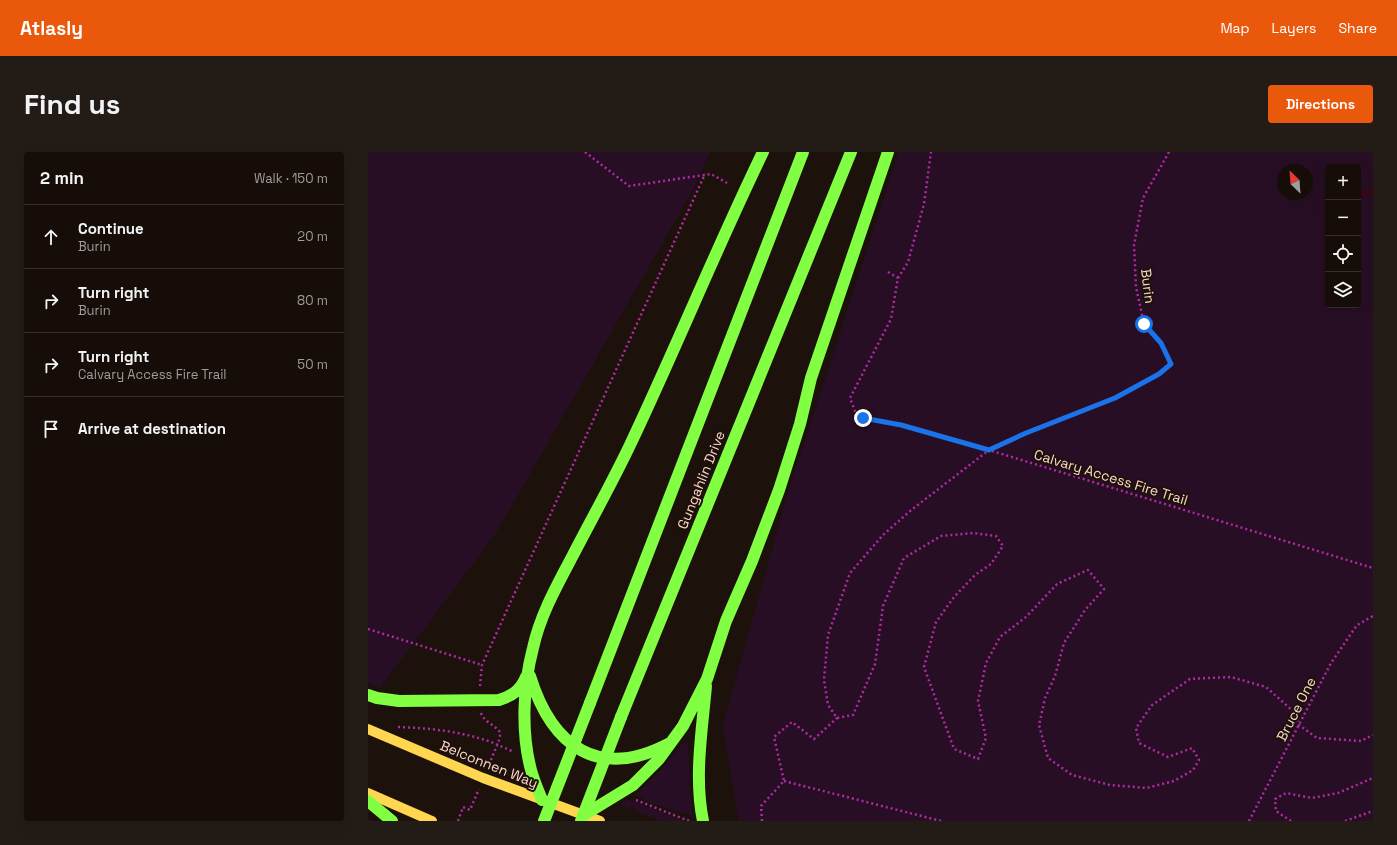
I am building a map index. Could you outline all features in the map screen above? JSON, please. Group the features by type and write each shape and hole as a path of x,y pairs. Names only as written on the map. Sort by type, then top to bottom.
{"highway":[{"path":"542,800 532,772 527,748 525,702 528,671 536,635 544,612 630,445 730,219 763,152"},
{"name":"Gungahlin Drive","path":"544,821 803,152"},
{"name":"Gungahlin Drive","path":"580,819 851,152"},
{"path":"580,819 632,785 651,768 683,726 707,679 726,621 752,561 779,490 800,424 819,352 888,152"},
{"path":"368,695 377,698 399,701 499,700 514,694 522,686 528,671"},
{"path":"528,671 536,695 552,725 568,741 582,750 603,758 624,759 656,750 672,742"},
{"path":"703,821 700,796 700,763 707,679"},
{"path":"368,801 392,821"}],"main road":[{"name":"Belconnen Way","path":"368,729 542,800 580,819 600,821"},
{"path":"368,793 432,821"},
{"path":"542,800 549,821"}],"path":[{"path":"585,152 629,186 705,174 710,174 727,183"},
{"path":"888,272 898,278 908,262 924,204 931,152"},
{"name":"Burin","path":"989,450 1026,433 1115,398 1159,374 1171,364 1161,343 1144,324 1136,286 1134,245 1143,198 1170,152"},
{"path":"396,727 439,730 472,736 497,745 500,732 482,716 480,688 482,665 705,174"},
{"name":"Calvary Access Fire Trail","path":"898,278 891,319 850,398 855,411 863,418 901,425 989,450 1373,568"},
{"path":"837,718 828,705 824,680 825,653 828,635 850,573 883,535 910,511 989,450"},
{"path":"784,781 774,737 792,722 814,739 837,718 853,716 875,664 883,606 904,558 941,536 973,533 996,536 1003,546 991,564 975,575 954,597 936,622 924,666 954,749 978,759 986,738 978,701 986,663 1000,637 1026,617 1058,584 1088,570 1104,589 1085,610 1064,643 1055,676 1045,698 1039,725 1048,758 1072,776 1110,785 1147,788 1174,781 1194,770 1199,760 1192,748 1168,757 1139,743 1136,728 1152,705 1190,679 1231,677 1266,687 1294,712 1299,725 1317,738 1361,741 1373,735"},
{"name":"Bruce One","path":"1249,821 1331,663 1358,625 1373,616"},
{"path":"368,629 482,665"},
{"path":"1291,821 1276,811 1275,800 1286,793 1312,798 1338,793 1373,778"},
{"path":"762,821 761,806 784,781"},
{"path":"784,781 941,821"},
{"path":"632,798 689,821"},
{"path":"458,821 463,807 470,810"},
{"path":"1345,821 1373,811"}],"shaded area":[{"path":"368,152 710,152 694,188 496,533 380,688 368,683"},
{"path":"899,152 1373,152 1373,821 739,821 723,725 788,492"},
{"path":"684,742 688,743 692,816 651,803 636,795 636,793 661,769"},
{"path":"628,799 684,821 661,821 636,812 635,807 631,806 629,809 621,805 621,803"}],"waterway":[{"path":"1361,194 1373,192"}],"route":[{"path":"863,418 901,425 989,450 1026,433 1115,398 1159,374 1171,364 1161,343 1144,324"}]}
